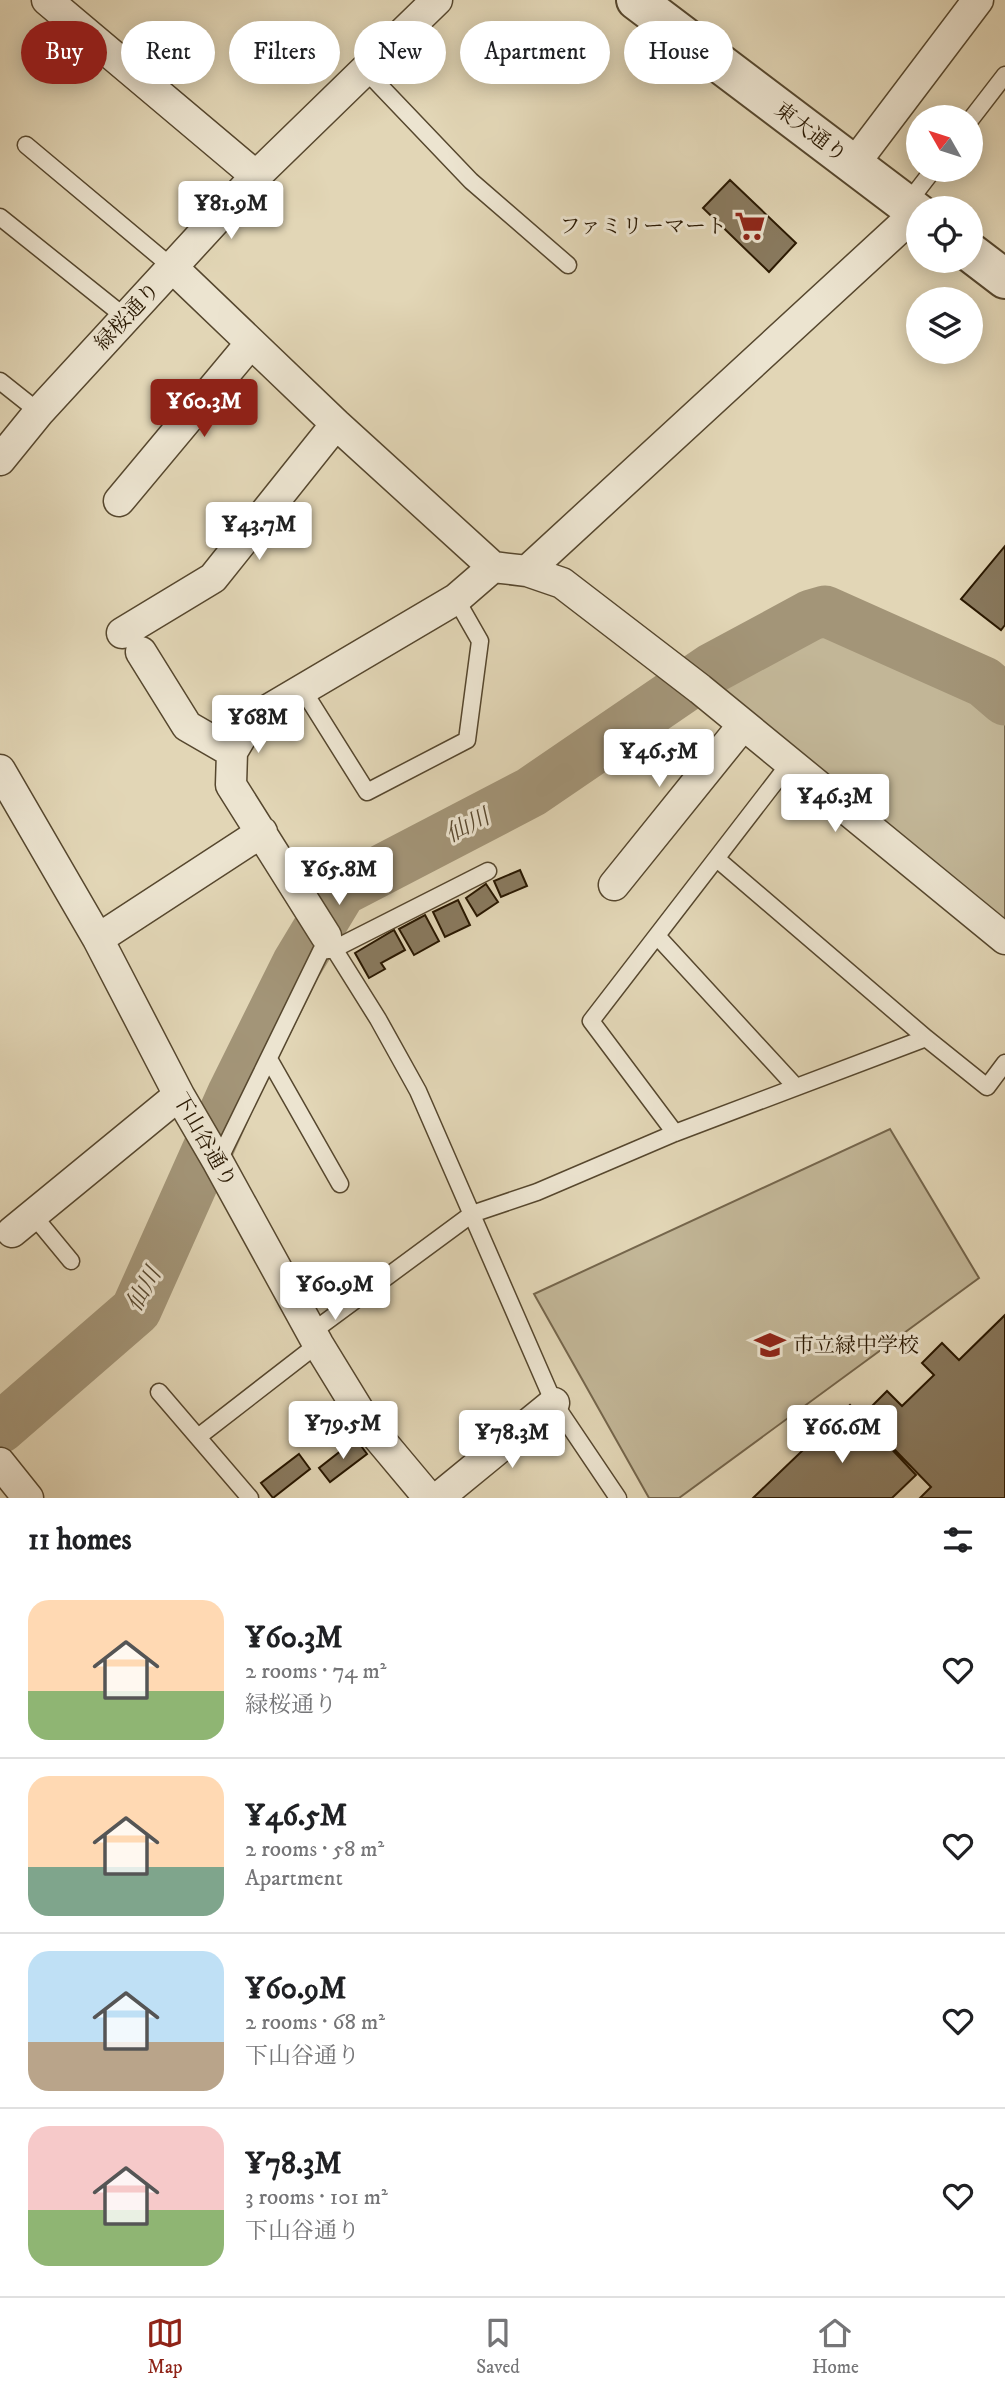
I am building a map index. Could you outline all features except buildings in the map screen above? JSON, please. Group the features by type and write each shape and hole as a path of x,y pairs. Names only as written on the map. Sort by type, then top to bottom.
{"street":[{"path":"47,0 256,176"},
{"name":"緑桜通り","path":"415,21 437,0"},
{"name":"東大通り","path":"636,0 906,204"},
{"path":"854,164 978,0"},
{"name":"緑桜通り","path":"0,460 39,412 256,176 354,81"},
{"path":"527,571 906,217"},
{"path":"983,263 1005,279"},
{"path":"173,268 250,344 493,567 527,571 562,583 674,668 1005,939"},
{"path":"119,501 250,344"},
{"path":"232,752 187,726 132,642 214,578 336,424"},
{"path":"330,943 231,785 232,752 251,720 456,600 493,567"},
{"path":"614,885 743,725"},
{"name":"下山谷通り","path":"0,770 99,939 187,1106 315,1338 367,1424 429,1498"},
{"path":"99,939 262,832"},
{"path":"22,1224 187,1106"},
{"path":"438,1498 554,1403"}],"lane":[{"path":"982,105 1005,75"},
{"path":"378,84 471,181 568,265"},
{"path":"26,145 173,268"},
{"path":"0,217 125,317"},
{"path":"0,381 39,412"},
{"path":"303,690 367,792 467,740 480,641 456,600"},
{"path":"675,1133 591,1021 789,764"},
{"path":"717,859 986,1087 1005,1063"},
{"path":"219,1161 321,951 330,943 488,871"},
{"path":"658,937 796,1087"},
{"path":"330,943 378,1018 418,1091 554,1403 618,1498"},
{"path":"198,1437 315,1338 472,1214 537,1192 675,1133 926,1038"},
{"path":"269,1059 340,1184"},
{"path":"22,1224 71,1261"},
{"path":"159,1392 250,1498"}],"shaded area":[{"path":"820,625 985,696 1005,714 1005,925 714,685"},
{"path":"890,1129 979,1278 679,1498 649,1498 534,1294"}],"waterway":[{"name":"仙川","path":"0,1428 136,1310 233,1093 297,964 341,891 531,792 711,669 811,615 825,611 984,682 1005,700"}],"place":[{"name":"ファミリーマート","path":"750,226"},
{"name":"市立緑中学校","path":"770,1345"}]}
